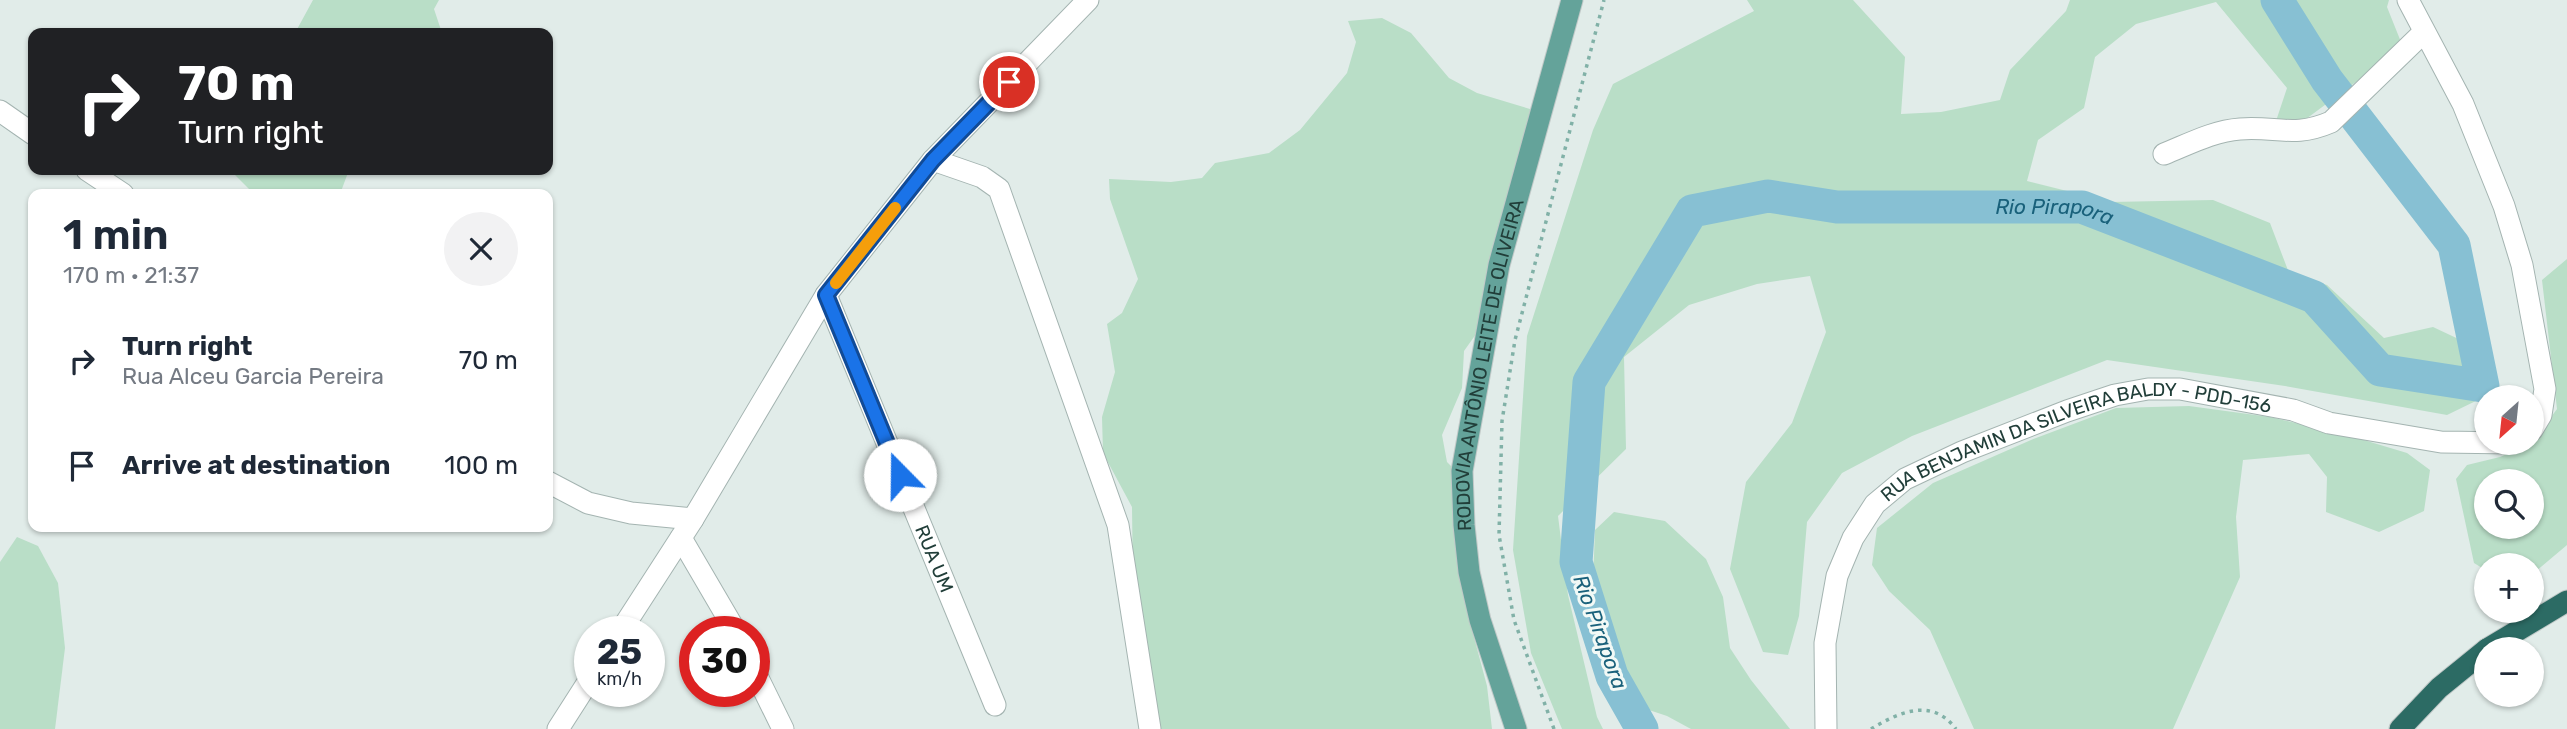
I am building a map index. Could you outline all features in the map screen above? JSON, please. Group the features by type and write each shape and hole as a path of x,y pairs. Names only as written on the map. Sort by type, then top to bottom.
{"highway":[{"path":"2507,637 2567,601"},
{"path":"2400,729 2439,688 2474,660"}],"main road":[{"name":"RODOVIA ANTÔNIO LEITE DE OLIVEIRA","path":"1516,729 1480,620 1469,572 1462,471 1499,265 1572,0"}],"street":[{"path":"630,616 681,538 826,295 933,160 1088,0"},
{"path":"2407,0 2463,104 2504,206 2522,265 2545,389 2544,398"},
{"path":"2164,154 2222,131 2245,129 2292,132 2313,130 2331,122 2424,32"},
{"path":"0,111 28,131"},
{"path":"933,160 982,177 999,189 1122,539 1150,729"},
{"path":"94,175 116,189"},
{"name":"RUA UM","path":"826,295 995,705"},
{"name":"RUA BENJAMIN DA SILVEIRA BALDY - PDD-156","path":"1826,729 1825,643 1837,576 1853,538 1875,504 1905,479 1962,452 2067,411 2115,395 2148,389 2180,389 2293,410 2329,423 2441,442 2474,442"},
{"path":"553,485 588,503 631,513 692,519"},
{"path":"681,538 727,616"},
{"path":"770,703 783,729"},
{"path":"558,729 574,704"}],"path":[{"path":"1554,729 1514,620 1499,534 1502,421 1515,340 1604,0"},
{"path":"1871,729 1895,715 1919,708 1939,713 1956,729"}],"green space":[{"path":"313,0 439,0 434,9 440,28 298,28"},
{"path":"1747,0 1853,0 1905,57 1901,114 1941,112 2000,100 2010,70 2066,11 2070,0 2389,0 2387,7 2403,47 2306,119 2276,121 2287,88 2216,2 2136,24 2095,57 2084,108 2038,140 2027,181 2111,202 2213,200 2270,223 2289,273 2327,285 2384,338 2433,327 2484,351 2484,385 2474,385 2474,402 2447,415 2285,386 2107,360 1912,436 1842,473 1807,522 1799,616 1788,655 1763,652 1730,569 1746,482 1792,423 1826,332 1810,276 1757,284 1689,305 1624,357 1626,449 1558,516 1568,595 1597,717 1603,729 1562,729 1531,653 1513,550 1527,336 1593,130 1613,84 1754,11"},
{"path":"1382,18 1411,33 1449,78 1477,93 1530,109 1528,146 1486,320 1464,351 1462,388 1442,435 1447,462 1473,488 1463,523 1467,611 1487,686 1492,729 1160,729 1133,585 1132,507 1103,453 1102,417 1115,372 1107,324 1122,313 1138,279 1110,199 1109,179 1171,182 1202,178 1215,163 1269,153 1300,130 1347,73 1356,42 1348,21"},
{"path":"235,175 347,175 342,189 249,189"},
{"path":"2567,259 2567,545 2544,564 2544,553 2474,553 2474,563 2456,479 2467,465 2505,455 2544,455 2544,427 2557,409 2542,280"},
{"path":"2189,406 2270,417 2347,435 2407,453 2430,470 2424,511 2379,532 2326,512 2327,477 2309,454 2243,460 2236,517 2240,577 2173,729 1974,729 1930,630 1889,591 1872,565 1877,528 1933,483 2031,440 2116,408"},
{"path":"1614,512 1665,521 1706,559 1723,597 1730,648 1751,680 1790,729 1691,729 1667,716 1637,706 1593,581 1595,530"},
{"path":"17,537 38,546 58,583 65,648 55,729 0,729 0,562"}],"waterway":[{"name":"Rio Pirapora","path":"1642,729 1612,676 1576,562 1589,382 1692,211 1768,196 1837,207 2082,207 2314,297 2380,370 2483,386 2454,245 2327,80 2277,0"}],"slow traffic":[{"path":"836,283 895,208"}],"route":[{"path":"900,475 826,295 933,160 1009,82"}]}
